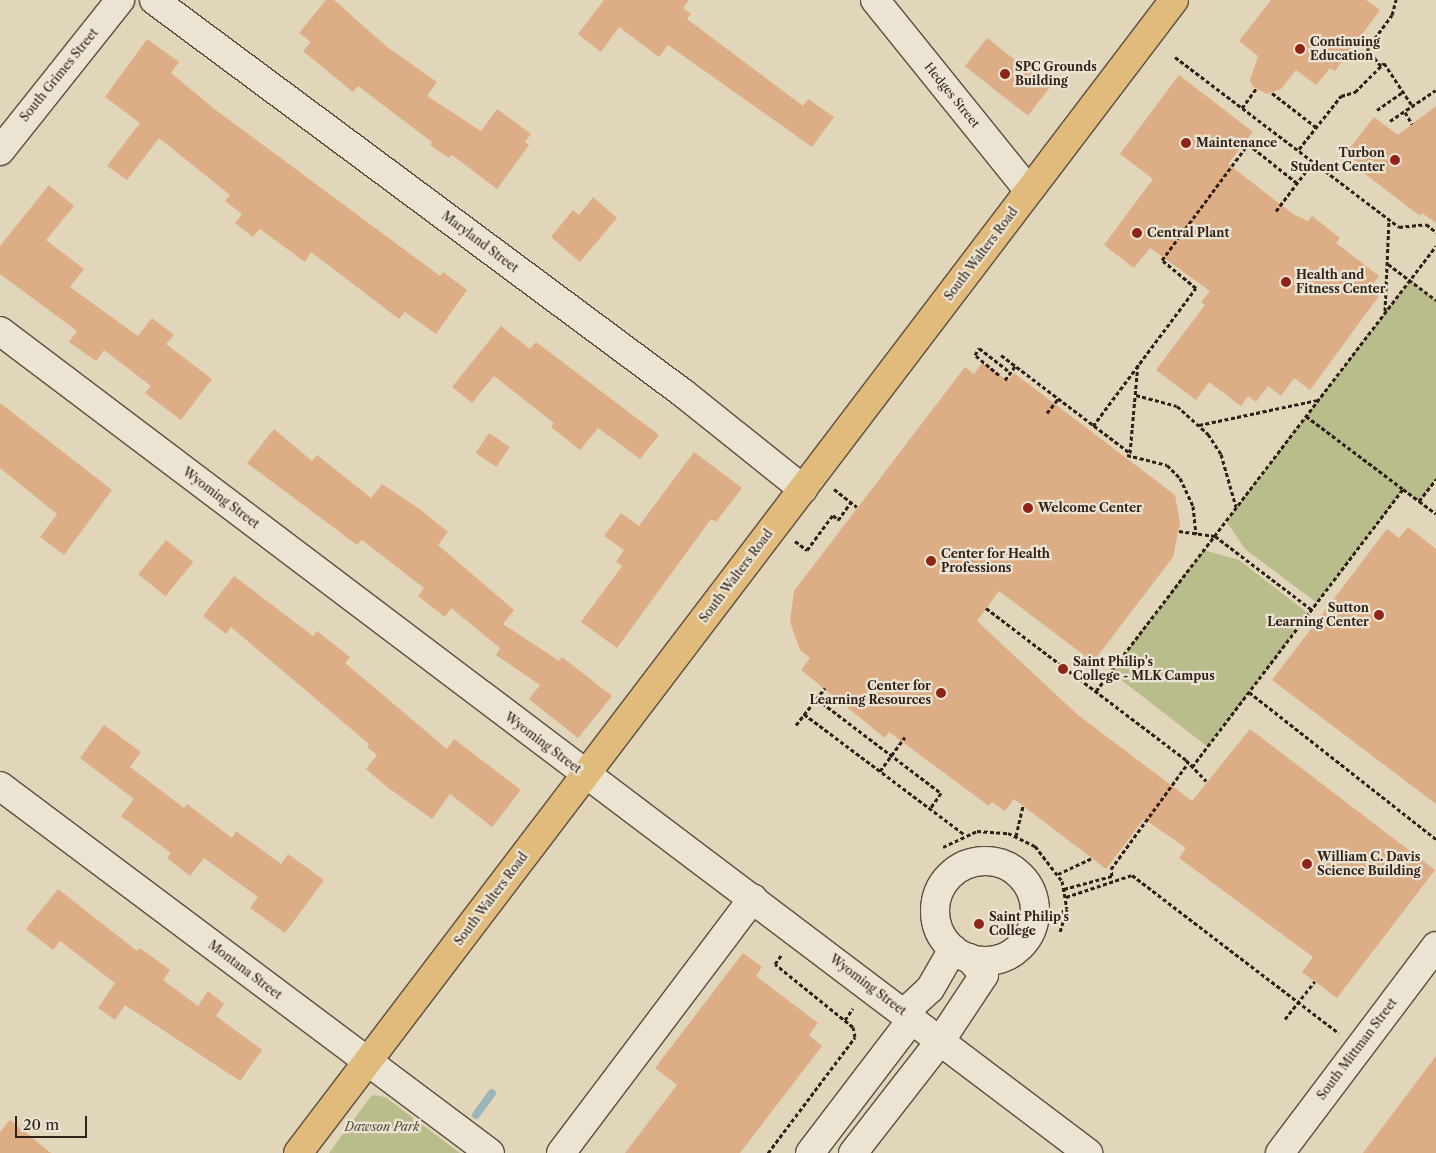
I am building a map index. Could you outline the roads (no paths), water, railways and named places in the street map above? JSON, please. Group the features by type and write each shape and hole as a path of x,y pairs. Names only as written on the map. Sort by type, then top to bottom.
{"main road":[{"name":"South Walters Road","path":"298,1153 1174,0"}],"street":[{"name":"South Grimes Street","path":"0,151 120,0"},
{"name":"Maryland Street","path":"154,0 683,393 803,489"},
{"name":"Hedges Street","path":"875,0 1029,191"},
{"name":"Wyoming Street","path":"0,331 585,775 753,898 1088,1153"},
{"name":"Montana Street","path":"0,786 490,1153"},
{"path":"562,1153 753,898"},
{"path":"810,1153 908,1016 961,954 984,975 941,1040 853,1153"},
{"name":"South Mittman Street","path":"1280,1153 1433,955"}],"waterway":[{"path":"476,1115 492,1093"}],"place":[{"name":"Continuing Education","path":"1300,49"},
{"name":"SPC Grounds Building","path":"1005,74"},
{"name":"Maintenance","path":"1186,143"},
{"name":"Turbon Student Center","path":"1395,160"},
{"name":"Central Plant","path":"1137,233"},
{"name":"Health and Fitness Center","path":"1286,282"},
{"name":"Welcome Center","path":"1028,508"},
{"name":"Center for Health Professions","path":"931,561"},
{"name":"Sutton Learning Center","path":"1379,615"},
{"name":"Saint Philip's College - MLK Campus","path":"1063,669"},
{"name":"Center for Learning Resources","path":"941,693"},
{"name":"William C. Davis Science Building","path":"1307,864"},
{"name":"Saint Philip's College","path":"979,924"}],"park label":[{"name":"Dawson Park","path":"382,1127"}]}
